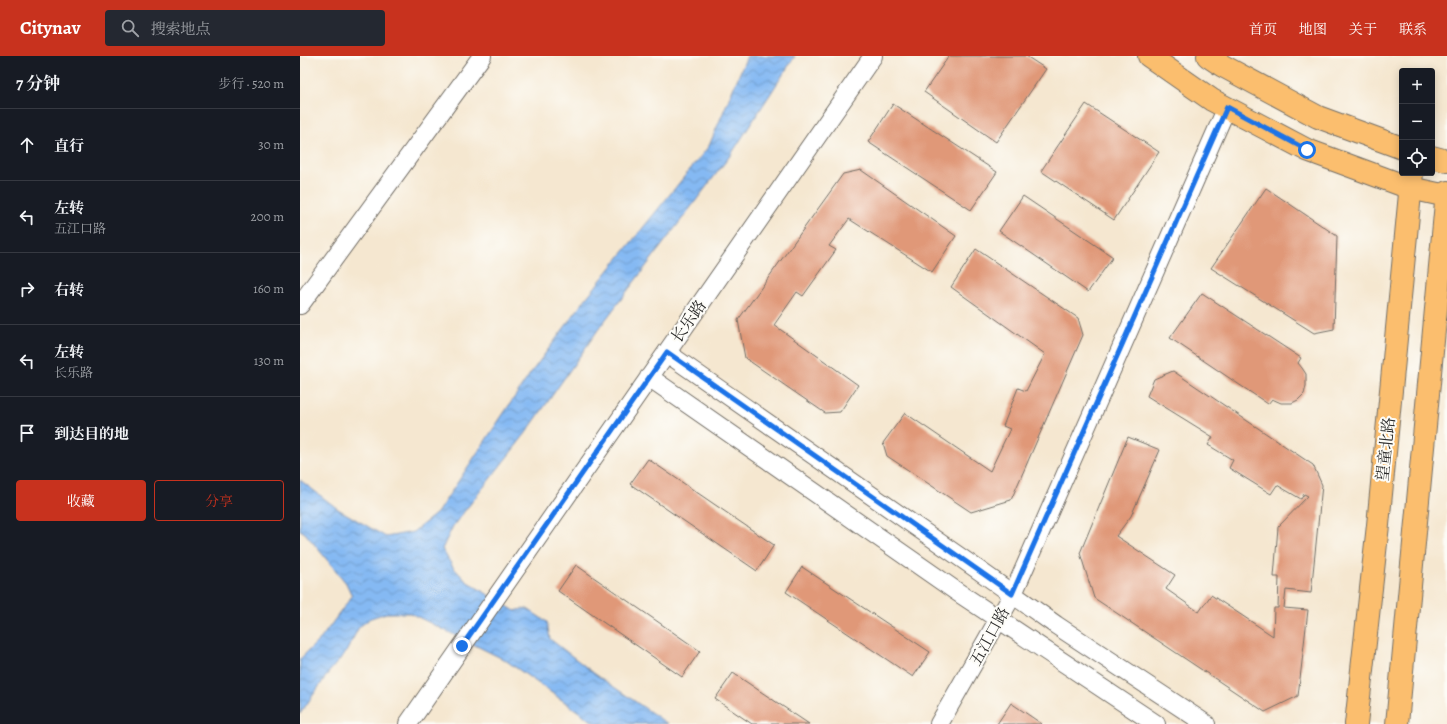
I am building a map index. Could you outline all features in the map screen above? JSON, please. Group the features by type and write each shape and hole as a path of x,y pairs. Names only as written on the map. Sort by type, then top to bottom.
{"main road":[{"path":"1149,56 1212,100 1307,150 1411,181 1447,196"},
{"path":"1208,56 1223,66 1318,116 1399,147"},
{"path":"1435,158 1447,161"},
{"name":"望童北路","path":"1356,724 1379,517 1411,181"},
{"path":"1397,724 1447,192"}],"street":[{"path":"300,305 482,56"},
{"name":"长乐路","path":"410,723 507,581 873,56"},
{"name":"五江口路","path":"939,724 999,620 1012,594 1227,107"},
{"path":"667,352 1056,626 1206,724"},
{"path":"649,377 956,591 1156,724"}],"water":[{"path":"747,56 795,56 732,153 600,327 526,433 453,526 442,549 453,567 466,581 515,611 526,608 547,622 550,639 595,674 668,724 596,724 505,660 410,613 386,613 371,618 359,627 346,652 329,672 300,714 300,659 322,637 352,596 346,583 305,533 300,530 300,480 338,509 386,537 413,532 437,513 530,374 587,297 709,146"}],"building":[{"path":"949,56 1026,56 1046,69 996,142 924,92"},
{"path":"893,104 997,172 971,210 868,142"},
{"path":"1086,104 1159,152 1114,220 1041,171"},
{"path":"861,170 956,236 932,272 849,219 829,246 836,250 803,296 797,292 774,325 858,385 840,412 825,413 745,358 738,320 843,174"},
{"path":"1266,188 1337,236 1334,329 1314,333 1211,268"},
{"path":"1023,196 1113,257 1088,292 999,231"},
{"path":"976,249 1078,318 1083,335 1011,500 971,512 887,456 883,443 905,413 990,471 1010,429 1003,426 1018,388 1026,391 1045,354 951,287"},
{"path":"1202,293 1301,358 1298,363 1306,374 1306,386 1304,394 1298,400 1292,403 1281,403 1272,399 1268,404 1170,338"},
{"path":"1173,371 1313,465 1322,485 1311,593 1286,590 1284,608 1308,610 1298,696 1265,712 1094,598 1080,553 1128,437 1160,450 1131,516 1116,536 1175,575 1166,589 1199,612 1211,595 1273,636 1274,608 1278,608 1279,577 1274,577 1278,527 1308,496 1304,494 1301,499 1277,485 1271,494 1229,468 1233,460 1208,445 1213,437 1147,396 1154,379"},
{"path":"648,459 774,545 757,571 630,484"},
{"path":"576,565 700,651 682,677 558,591"},
{"path":"802,567 930,652 913,677 786,592"},
{"path":"733,673 809,724 752,724 715,699"},
{"path":"1011,703 1042,724 997,724"}],"route":[{"path":"462,646 667,352 1012,594 1227,107 1307,150"}]}
